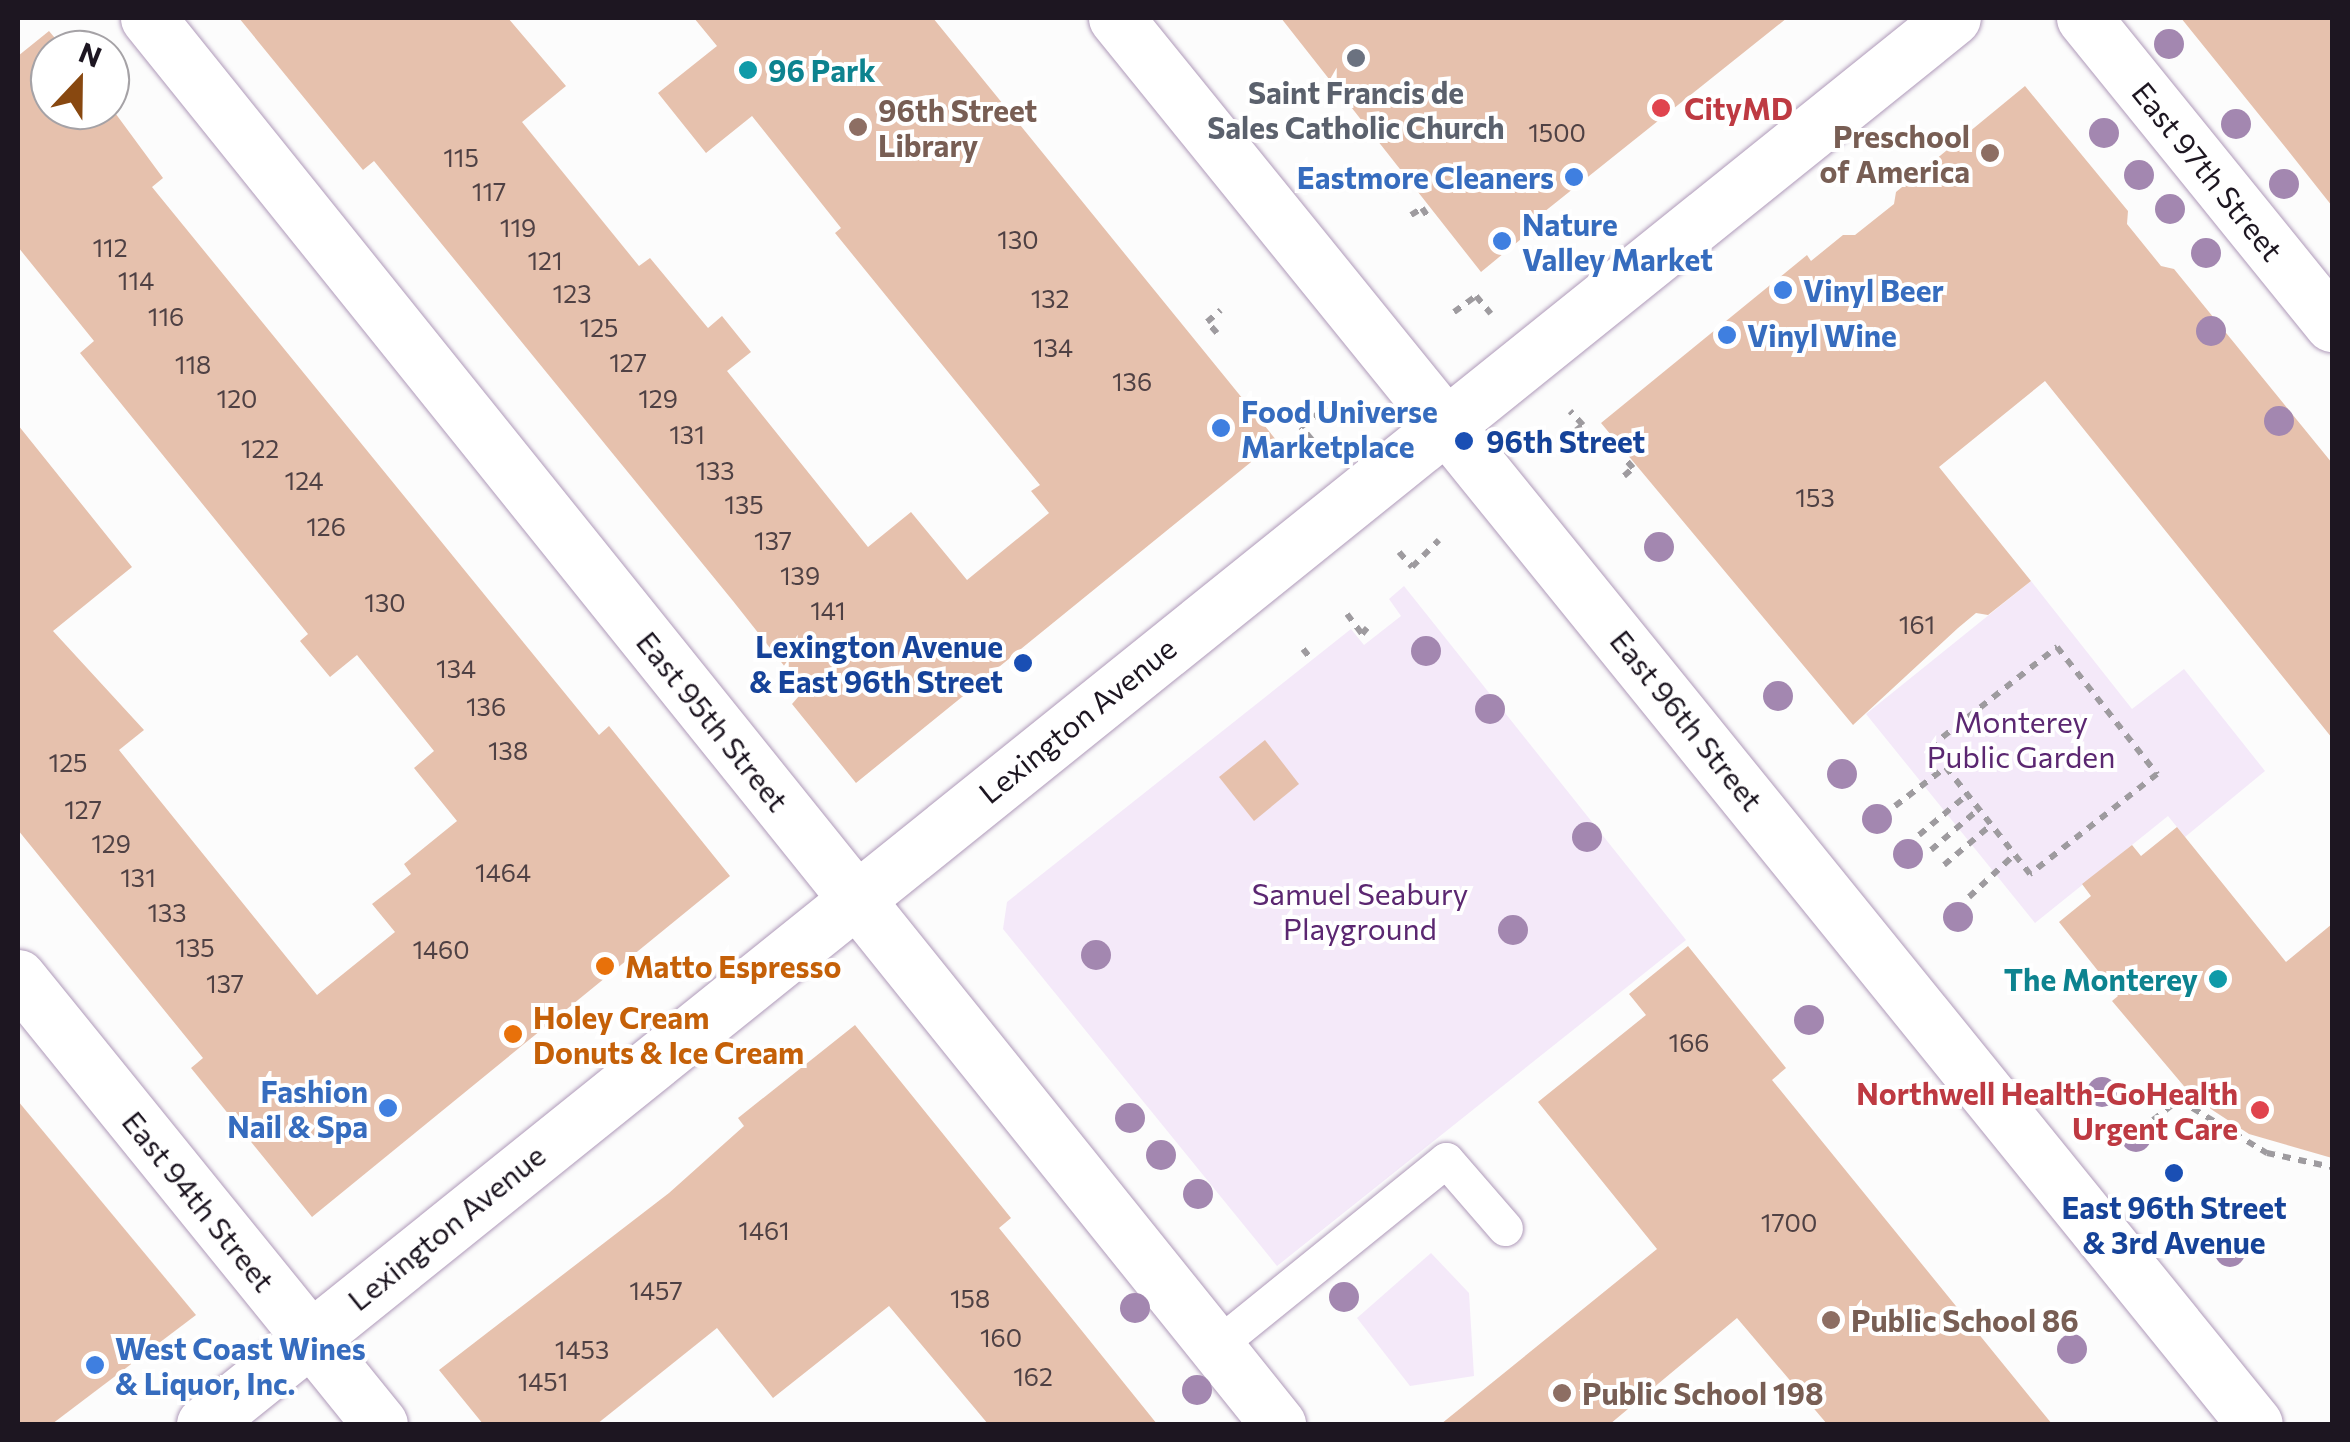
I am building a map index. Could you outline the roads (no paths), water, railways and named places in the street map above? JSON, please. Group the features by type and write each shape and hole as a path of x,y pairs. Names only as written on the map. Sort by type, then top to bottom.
{"main road":[{"name":"East 95th Street","path":"148,18 1278,1424"},
{"name":"East 96th Street","path":"1116,18 2254,1424"},
{"name":"Lexington Avenue","path":"204,1424 854,897 1953,18"},
{"name":"East 97th Street","path":"2084,18 2332,324"},
{"name":"East 94th Street","path":"18,977 380,1424"}],"lane":[{"path":"1215,1346 1446,1160 1505,1228"}],"place":[{"name":"Saint Francis de Sales Catholic Church","path":"1356,58"},
{"name":"96 Park","path":"748,70"},
{"name":"CityMD","path":"1661,108"},
{"name":"96th Street Library","path":"858,127"},
{"name":"Preschool of America","path":"1990,153"},
{"name":"Eastmore Cleaners","path":"1574,177"},
{"name":"Nature Valley Market","path":"1502,241"},
{"name":"Vinyl Beer","path":"1783,290"},
{"name":"Vinyl Wine","path":"1727,335"},
{"name":"Food Universe Marketplace","path":"1221,428"},
{"name":"96th Street","path":"1464,441"},
{"name":"Lexington Avenue & East 96th Street","path":"1023,663"},
{"name":"Matto Espresso","path":"605,966"},
{"name":"The Monterey","path":"2218,979"},
{"name":"Holey Cream Donuts & Ice Cream","path":"513,1034"},
{"name":"Fashion Nail & Spa","path":"388,1108"},
{"name":"Northwell Health-GoHealth Urgent Care","path":"2260,1110"},
{"name":"East 96th Street & 3rd Avenue","path":"2174,1173"},
{"name":"Public School 86","path":"1831,1320"},
{"name":"West Coast Wines & Liquor, Inc.","path":"95,1365"},
{"name":"Public School 198","path":"1562,1393"}],"park label":[{"name":"Monterey Public Garden","path":"2021,738"},
{"name":"Samuel Seabury Playground","path":"1360,910"}]}
